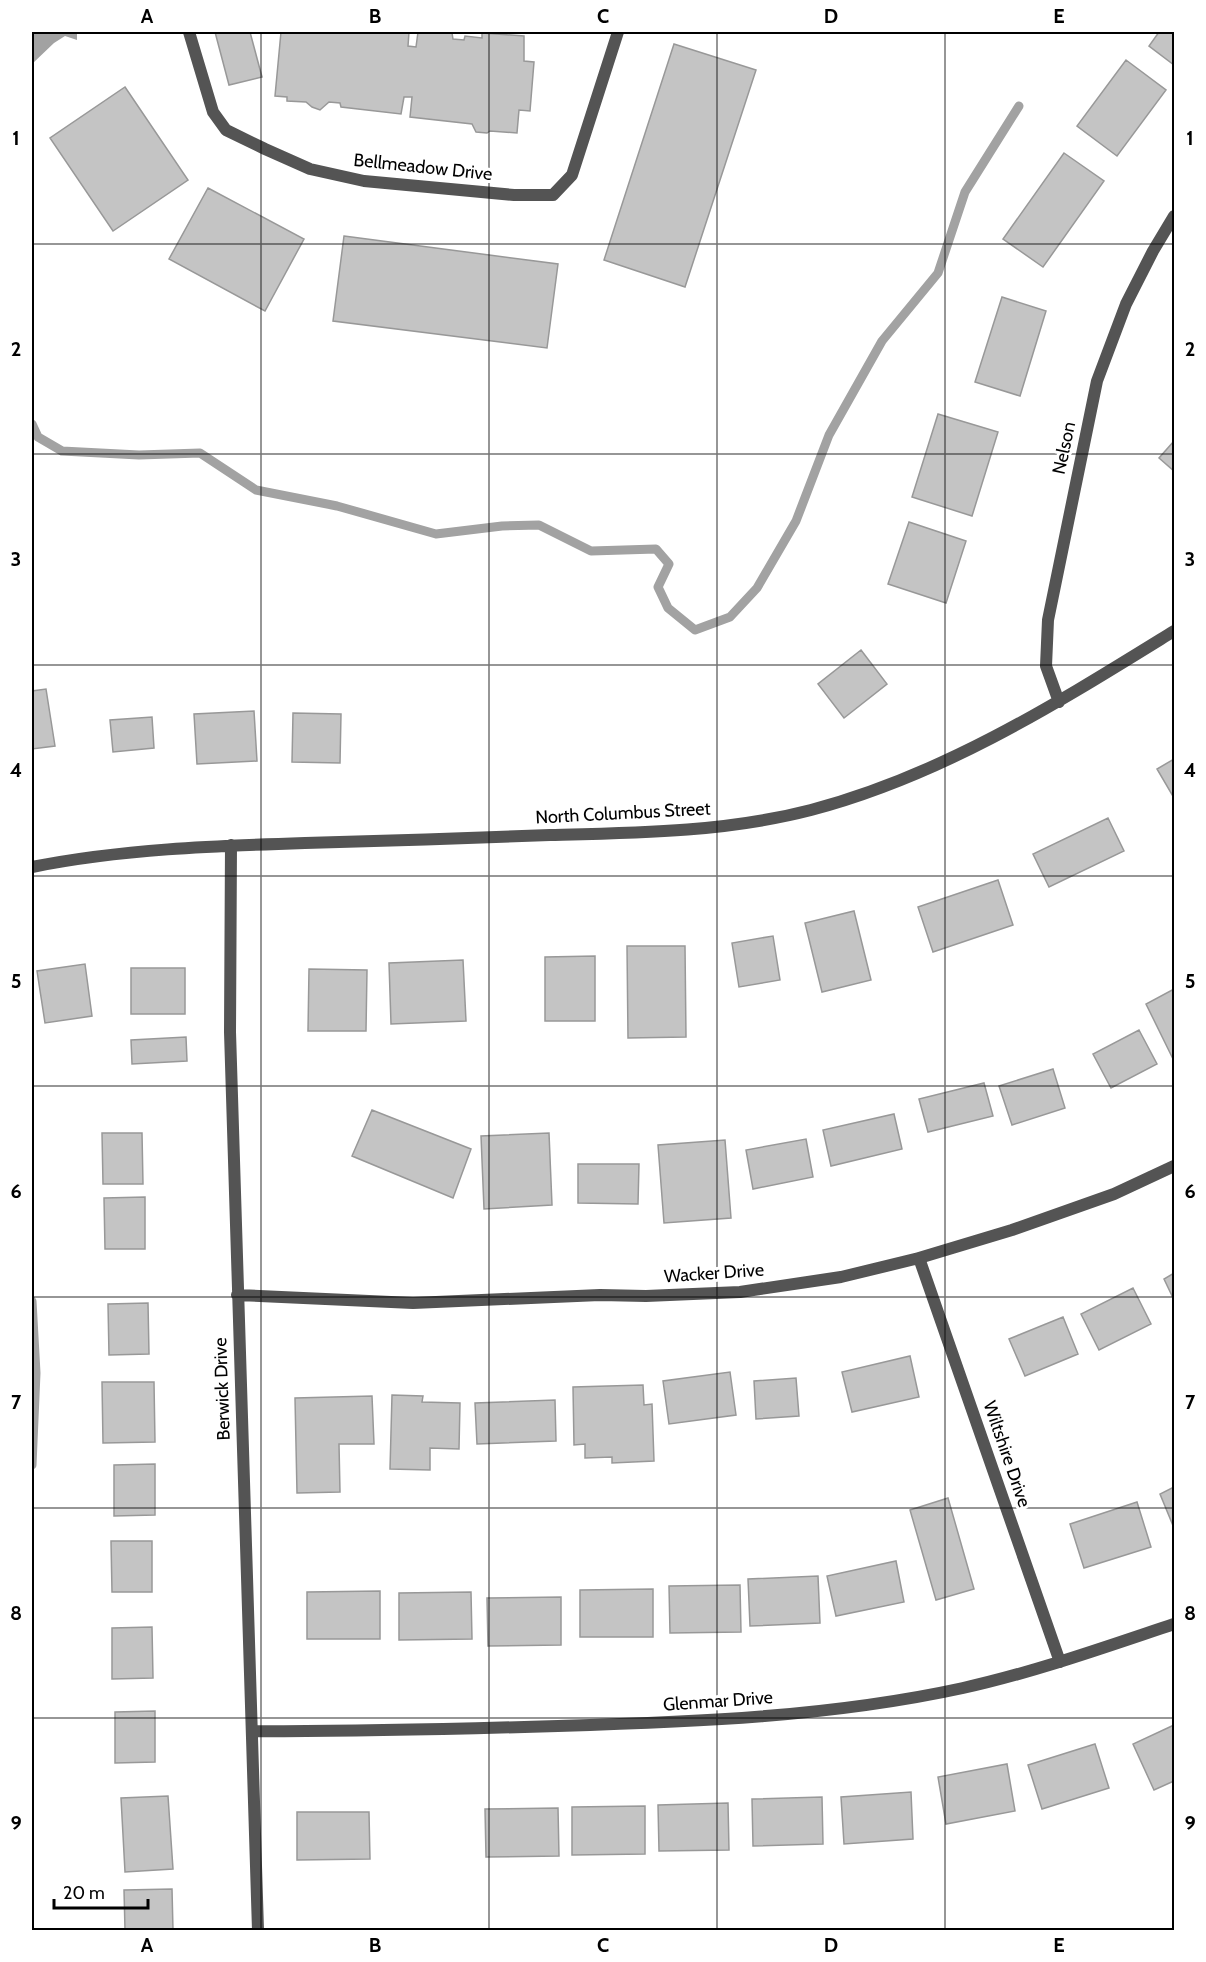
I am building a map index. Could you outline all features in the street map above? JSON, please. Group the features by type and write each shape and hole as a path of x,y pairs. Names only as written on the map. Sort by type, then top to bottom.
{"street":[{"name":"Bellmeadow Drive","path":"189,32 213,111 226,130 310,169 364,181 514,195 553,195 572,175 618,32"},
{"name":"Nelson","path":"1059,702 1046,666 1047,620 1096,381 1126,304 1174,216"},
{"name":"North Columbus Street","path":"32,867 157,849 670,832 808,811 896,783 981,744 1059,702 1174,631"},
{"name":"Berwick Drive","path":"231,846 230,1032 258,1930"},
{"name":"Wacker Drive","path":"237,1295 413,1303 740,1292 841,1277 919,1258 1012,1230 1114,1194 1174,1166"},
{"name":"Wiltshire Drive","path":"919,1258 1060,1662"},
{"name":"Glenmar Drive","path":"253,1731 336,1732 651,1723 787,1714 876,1704 964,1688 1060,1662 1174,1624"}],"shaded area":[{"path":"32,32 77,32 77,40 65,36 32,64"}],"building":[{"path":"215,32 250,32 262,77 229,85"},
{"path":"281,32 409,32 408,46 416,47 418,32 452,33 453,39 464,40 465,36 482,38 482,33 524,36 524,61 534,62 530,111 519,110 517,133 490,131 487,133 476,132 472,124 410,117 412,97 404,97 401,114 341,107 340,103 329,102 320,110 306,102 287,101 287,97 275,96"},
{"path":"1159,32 1174,32 1174,65 1149,46"},
{"path":"674,44 756,70 685,287 604,260"},
{"path":"1126,60 1166,90 1117,156 1077,126"},
{"path":"125,87 188,180 113,231 50,138"},
{"path":"1064,153 1104,181 1043,267 1003,239"},
{"path":"208,188 304,239 265,311 169,259"},
{"path":"344,236 558,264 547,348 333,321"},
{"path":"1002,297 1046,311 1020,396 975,382"},
{"path":"938,414 998,432 972,516 912,497"},
{"path":"1174,441 1174,471 1159,458"},
{"path":"909,522 966,541 946,603 888,584"},
{"path":"861,650 887,684 844,718 818,684"},
{"path":"46,689 55,746 32,749 32,691"},
{"path":"254,711 257,761 197,764 194,714"},
{"path":"293,713 341,714 340,763 292,762"},
{"path":"152,717 154,748 113,752 110,720"},
{"path":"1174,759 1174,798 1157,769"},
{"path":"1108,818 1124,851 1049,887 1033,854"},
{"path":"998,880 1013,925 933,952 918,907"},
{"path":"854,911 871,980 822,992 805,923"},
{"path":"773,936 780,980 739,987 732,943"},
{"path":"627,946 685,946 686,1037 628,1038"},
{"path":"595,956 595,1021 545,1021 545,957"},
{"path":"463,960 466,1021 391,1024 389,963"},
{"path":"85,964 92,1016 45,1023 37,971"},
{"path":"131,968 185,968 185,1014 131,1014"},
{"path":"309,969 367,970 366,1031 308,1031"},
{"path":"1174,989 1174,1061 1146,1004"},
{"path":"1139,1030 1157,1064 1111,1088 1093,1054"},
{"path":"186,1037 187,1061 132,1064 131,1040"},
{"path":"1053,1069 1065,1108 1012,1125 999,1086"},
{"path":"984,1083 993,1116 928,1132 919,1099"},
{"path":"372,1110 471,1149 453,1198 352,1156"},
{"path":"894,1114 902,1149 831,1166 823,1130"},
{"path":"102,1133 142,1133 143,1184 103,1184"},
{"path":"549,1133 552,1205 484,1209 481,1136"},
{"path":"806,1139 813,1177 753,1189 746,1150"},
{"path":"725,1140 731,1218 664,1223 658,1145"},
{"path":"578,1164 639,1164 638,1204 578,1203"},
{"path":"145,1197 145,1249 105,1249 104,1198"},
{"path":"1174,1273 1174,1300 1164,1279"},
{"path":"1133,1288 1151,1324 1099,1350 1081,1314"},
{"path":"148,1303 149,1354 109,1355 108,1304"},
{"path":"1063,1317 1078,1354 1025,1376 1009,1339"},
{"path":"910,1356 919,1397 852,1412 842,1372"},
{"path":"730,1372 736,1415 669,1424 663,1381"},
{"path":"796,1378 799,1416 756,1419 754,1381"},
{"path":"102,1382 154,1382 155,1442 103,1443"},
{"path":"643,1385 644,1405 652,1404 654,1461 612,1463 612,1457 585,1458 585,1444 574,1445 573,1387"},
{"path":"392,1395 423,1396 422,1402 460,1403 459,1449 430,1448 430,1470 390,1469"},
{"path":"372,1396 374,1444 339,1444 340,1492 297,1493 295,1398"},
{"path":"555,1400 556,1441 477,1444 475,1403"},
{"path":"155,1464 155,1515 114,1516 114,1465"},
{"path":"1174,1487 1174,1528 1160,1494"},
{"path":"948,1498 974,1589 936,1600 910,1510"},
{"path":"1137,1502 1151,1547 1084,1568 1070,1524"},
{"path":"111,1541 152,1541 152,1592 112,1592"},
{"path":"896,1561 904,1602 836,1616 827,1576"},
{"path":"818,1576 820,1623 750,1626 748,1579"},
{"path":"740,1585 741,1632 670,1633 669,1586"},
{"path":"653,1589 653,1637 580,1637 580,1590"},
{"path":"380,1591 380,1639 307,1639 307,1592"},
{"path":"471,1592 472,1639 399,1640 399,1593"},
{"path":"561,1597 561,1645 488,1646 487,1598"},
{"path":"152,1627 153,1678 112,1679 112,1628"},
{"path":"155,1711 155,1762 115,1763 115,1712"},
{"path":"1174,1725 1174,1781 1154,1790 1133,1744"},
{"path":"1095,1744 1109,1788 1042,1809 1028,1765"},
{"path":"1007,1764 1015,1811 946,1824 938,1777"},
{"path":"911,1792 913,1839 844,1844 841,1797"},
{"path":"168,1796 173,1869 125,1872 121,1798"},
{"path":"822,1797 823,1844 753,1846 752,1799"},
{"path":"728,1803 729,1850 659,1851 658,1805"},
{"path":"645,1806 645,1854 572,1855 572,1807"},
{"path":"558,1808 559,1856 486,1857 485,1809"},
{"path":"297,1812 369,1812 370,1859 297,1860"},
{"path":"172,1889 173,1930 125,1930 124,1890"}],"waterway":[{"path":"32,424 38,437 62,451 139,455 200,453 256,490 337,506 436,534 502,526 539,525 591,551 656,549 669,564 658,587 668,608 695,630 730,617 757,588 796,521 829,435 882,341 938,273 965,192 1019,106"},
{"path":"32,1301 36,1373 32,1465"}]}
